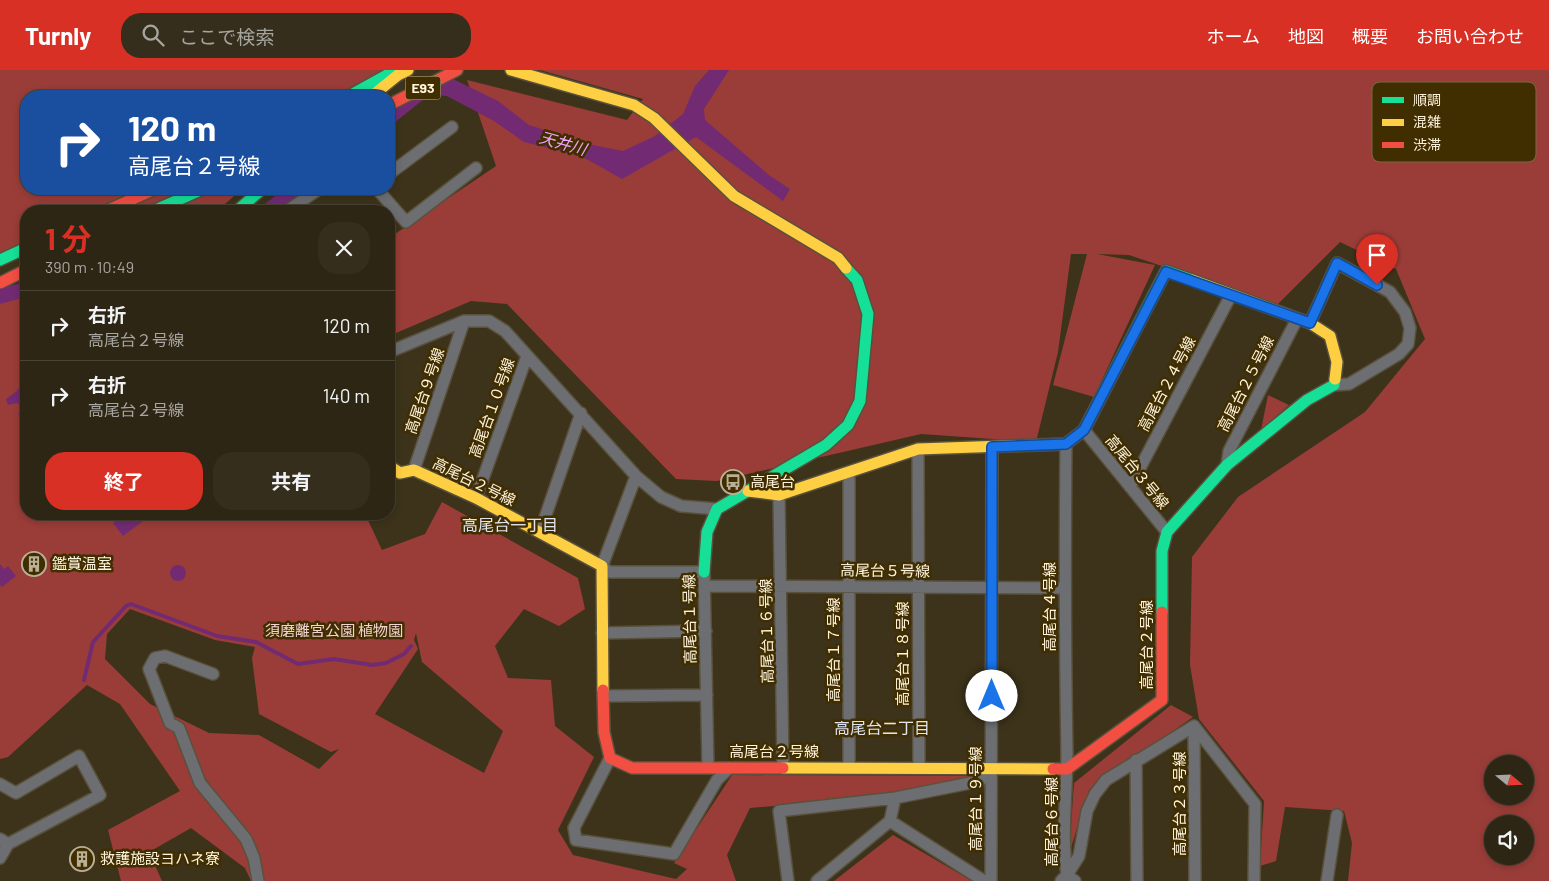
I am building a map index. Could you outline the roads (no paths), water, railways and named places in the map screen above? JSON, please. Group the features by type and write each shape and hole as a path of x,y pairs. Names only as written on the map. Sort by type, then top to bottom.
{"main road":[{"name":"E93","path":"360,90 396,70"},
{"path":"379,90 398,75 408,70"},
{"name":"E93","path":"395,102 457,70"},
{"path":"511,70 634,105 654,118 734,196 838,258 857,280 868,314 860,400 848,425 826,445 716,509"},
{"path":"119,205 141,195"},
{"path":"166,205 189,195"},
{"path":"244,205 255,195"},
{"path":"0,260 20,251"},
{"path":"0,276 20,272"},
{"path":"748,492 779,495 918,449 1066,444 1084,430 1166,272 1310,323 1330,336 1337,362 1334,384 1300,405 1227,466 1167,532"},
{"path":"0,283 20,274"},
{"name":"高尾台２号線","path":"395,469 400,472 414,470 476,498 602,566"},
{"name":"高尾台１号線","path":"704,572 704,546 709,522 716,509"},
{"name":"高尾台２号線","path":"610,758 632,768 708,766 729,768 1067,769 1162,700 1162,551 1167,532"},
{"path":"602,566 604,732 610,758"}],"street":[{"path":"395,170 452,127"},
{"path":"395,209 406,222 476,168"},
{"path":"296,205 310,195"},
{"path":"382,195 391,205"},
{"path":"1310,323 1337,263 1390,292 1405,312 1410,328 1408,344 1399,354 1348,384 1334,384"},
{"name":"高尾台２４号線","path":"1130,487 1231,295"},
{"name":"高尾台２５号線","path":"1227,466 1229,451 1297,318"},
{"path":"395,350 464,321 489,321 505,331 636,476 661,497 681,506 716,509"},
{"name":"高尾台９号線","path":"414,470 464,321"},
{"name":"高尾台１０号線","path":"476,498 527,356"},
{"path":"540,532 581,413"},
{"name":"高尾台３号線","path":"1084,430 1167,532"},
{"name":"高尾台４号線","path":"1066,444 1067,769"},
{"name":"高尾台１９号線","path":"992,447 992,881"},
{"name":"高尾台１８号線","path":"918,449 919,768"},
{"name":"高尾台１７号線","path":"849,473 849,768"},
{"path":"636,476 602,566 609,572 704,572"},
{"name":"高尾台１６号線","path":"779,495 782,585 783,767"},
{"name":"高尾台１号線","path":"704,572 706,586 708,766"},
{"name":"高尾台５号線","path":"706,586 849,585 1065,588"},
{"path":"602,633 706,631"},
{"path":"213,674 165,656 155,658 149,669 170,723 179,728 200,783 246,839 254,858 258,881"},
{"path":"603,696 707,695"},
{"path":"1194,726 1255,804 1254,881"},
{"name":"高尾台６号線","path":"1068,879 1079,856 1087,811 1095,794 1106,780 1194,726"},
{"name":"高尾台２３号線","path":"1194,726 1195,881"},
{"path":"0,784 16,793 79,756 100,795 4,841 0,858"},
{"path":"610,758 574,828 576,840 674,854 717,780 729,768"},
{"path":"1136,760 1137,881"},
{"path":"788,881 779,811 895,798 980,781 991,768"},
{"name":"高尾台６号線","path":"1067,769 1064,853 1068,879"},
{"path":"817,881 890,821 895,798"},
{"path":"1327,881 1337,815"},
{"path":"890,821 984,881"}],"water":[{"name":"天井川","path":"709,70 729,70 704,109 705,120 769,175 790,189 783,201 696,137 622,179 581,156 524,142 494,121 447,96 429,95 395,122 395,105 453,79 498,101 529,125 588,144 623,151 655,136 683,114 695,86"},
{"path":"276,195 302,195 286,205 264,205"},
{"path":"20,283 20,299 0,304 0,288"},
{"path":"20,387 20,405 17,403 8,405 6,399"},
{"path":"117,520 143,521 123,536 113,523"},
{"path":"0,564 4,569 8,566 16,576 2,587 0,585"},
{"path":"178,565 186,573 178,581 170,573"}],"waterway":[{"path":"84,680 93,642 126,606 131,604 217,636 256,642 298,664 334,659 372,665 386,663 404,654 411,646"}],"place":[{"name":"高尾台","path":"733,482"},
{"name":"鑑賞温室","path":"34,564"},
{"name":"救護施設ヨハネ寮","path":"82,859"}],"district":[{"name":"高尾台一丁目","path":"510,525"},
{"name":"高尾台二丁目","path":"882,728"}],"park label":[{"name":"須磨離宮公園 植物園","path":"334,631"}]}
